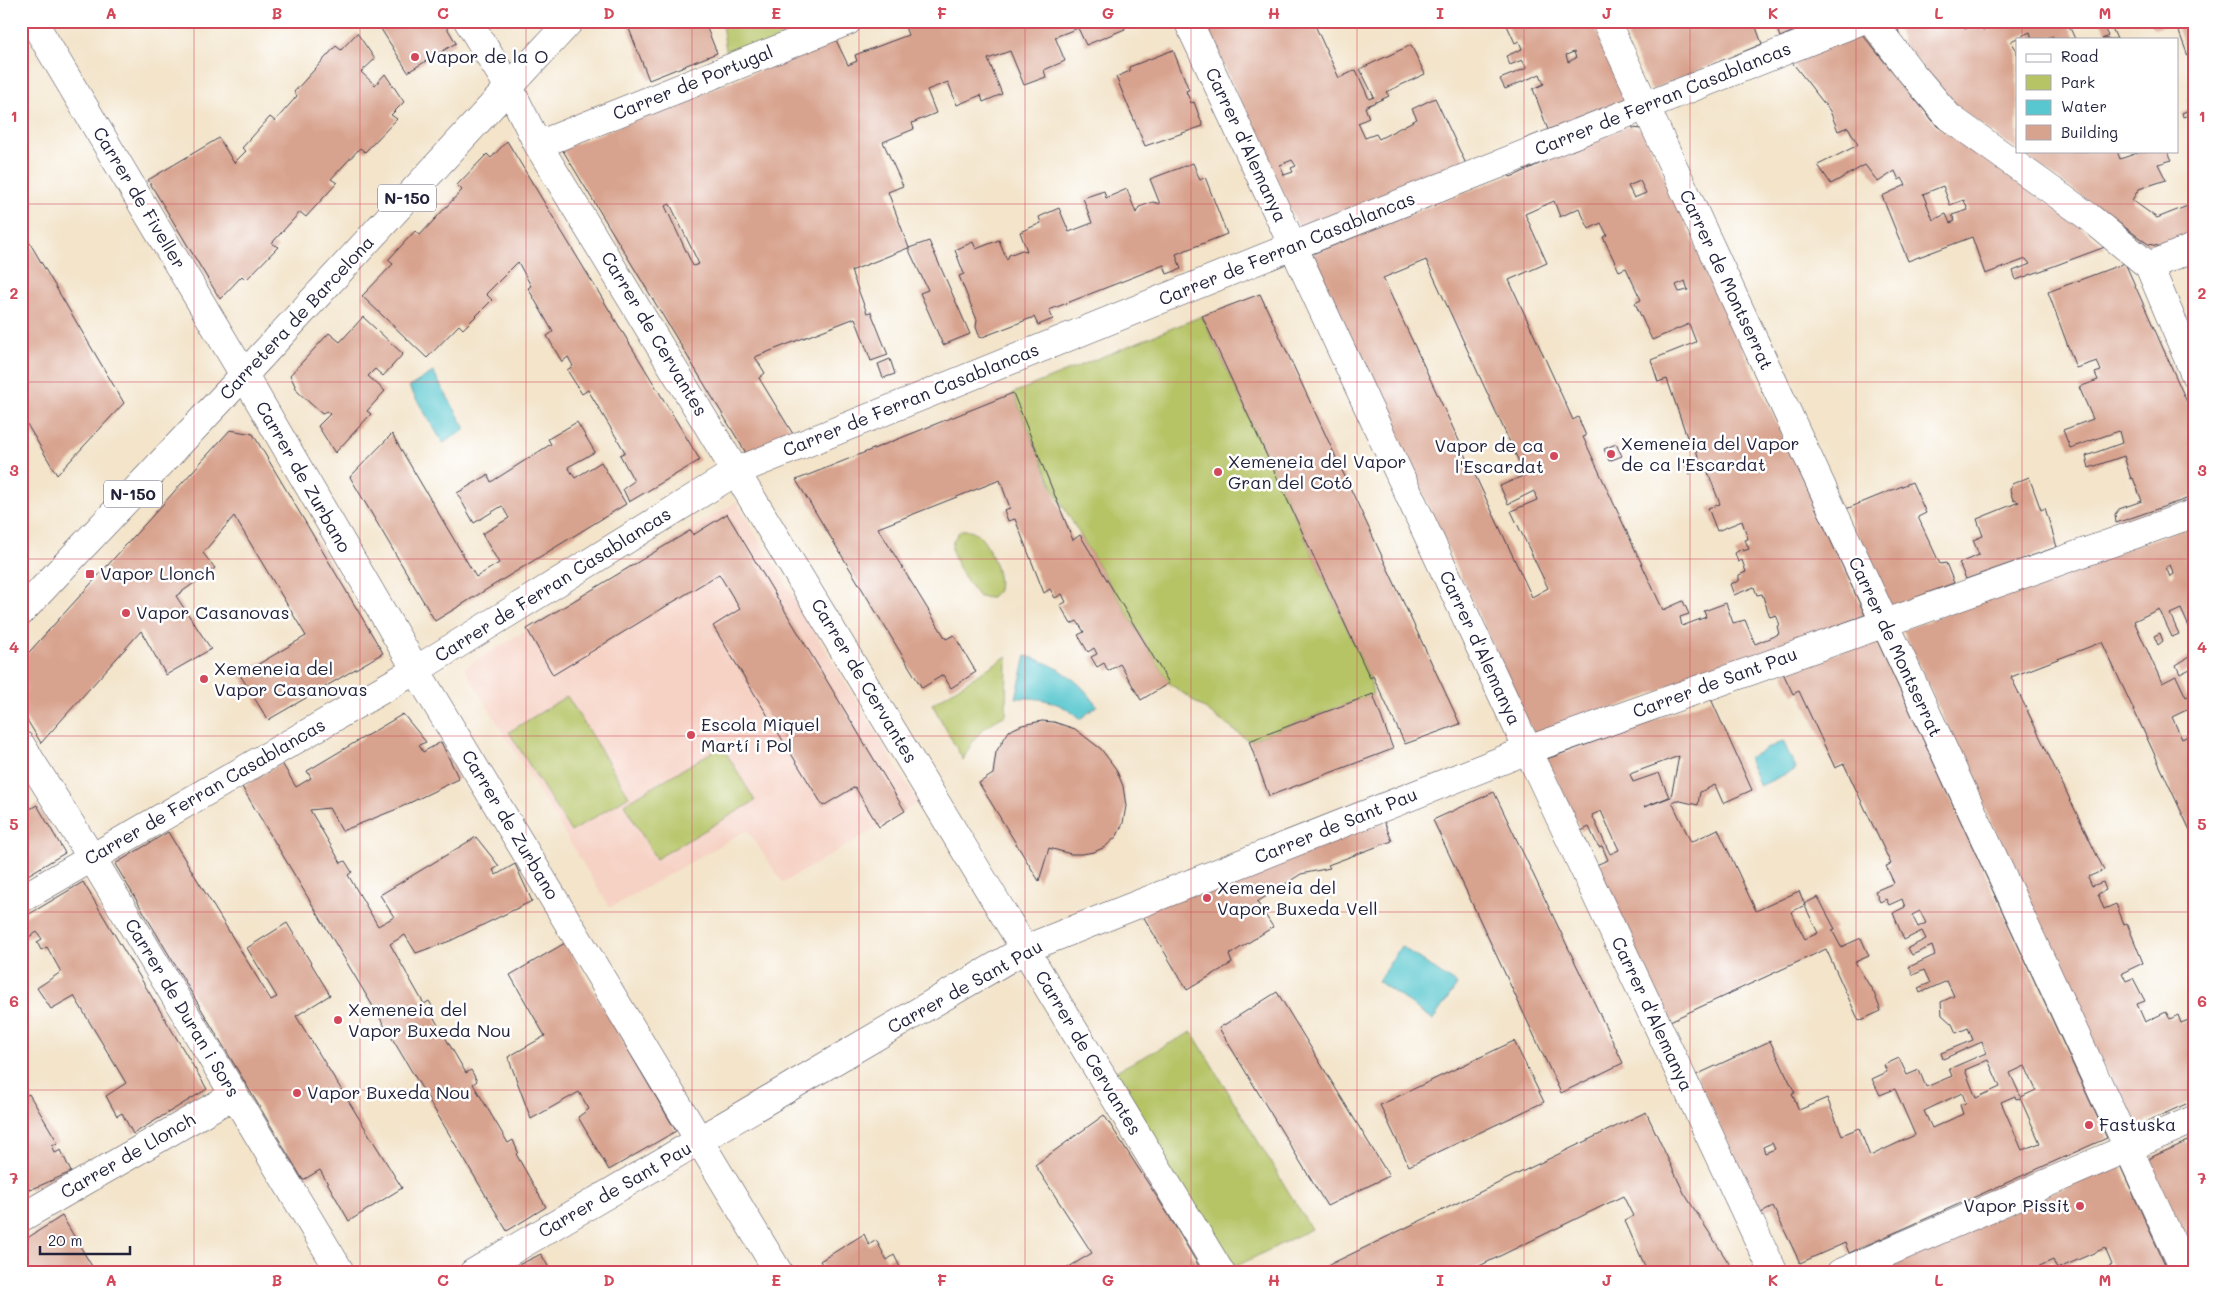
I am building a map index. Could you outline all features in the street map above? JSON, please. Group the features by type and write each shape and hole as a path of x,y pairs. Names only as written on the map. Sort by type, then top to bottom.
{"street":[{"name":"Carrer de Fiveller","path":"33,21 244,375"},
{"name":"Carrer de Cervantes","path":"468,21 509,87 538,145 1221,1273"},
{"name":"Carretera de Barcelona","path":"21,612 244,375 570,21"},
{"name":"Carrer de Portugal","path":"538,145 848,21"},
{"name":"Carrer d'Alemanya","path":"1188,21 1774,1273"},
{"name":"Carrer de Montserrat","path":"1606,21 2186,1273"},
{"name":"Carrer de Ferran Casablancas","path":"21,899 416,670 737,471 1293,246 1860,21"},
{"path":"1872,21 1910,71 1949,117 2089,217 2149,266 2195,375"},
{"path":"2149,266 2195,247"},
{"name":"Carrer de Zurbano","path":"244,375 416,670 780,1273"},
{"name":"Carrer de Sant Pau","path":"473,1273 701,1141 1025,949 1528,750 1883,622 2195,513"},
{"name":"Carrer de Duran i Sors","path":"21,745 92,858 341,1273"},
{"name":"Carrer de Llonch","path":"21,1218 234,1095"},
{"path":"1840,1273 2195,1119"}],"shaded area":[{"name":"Escola Miquel Martí i Pol","path":"736,502 918,803 783,883 747,830 610,908 464,668"}],"green space":[{"path":"725,21 843,21 729,69 722,25"},
{"path":"1202,316 1370,678 1373,694 1249,741 1169,683 1055,493 1013,393"},
{"path":"961,530 971,530 981,537 994,560 999,586 997,592 991,598 979,597 962,574 955,560 952,545"},
{"path":"1007,656 1006,715 980,733 971,744 963,760 932,704"},
{"path":"567,696 629,796 571,832 509,732"},
{"path":"722,746 755,801 656,859 624,804"},
{"path":"1192,1032 1311,1229 1227,1271 1112,1073"}],"water":[{"path":"433,372 466,429 443,443 409,387"},
{"path":"1026,656 1057,668 1066,674 1083,688 1097,706 1080,719 1066,708 1051,702 1034,698 1016,698"},
{"path":"1783,741 1796,769 1760,786 1748,758"},
{"path":"1401,946 1457,985 1433,1020 1378,981"}],"building":[{"name":"Vapor de la O","path":"376,21 443,21 456,43 408,72"},
{"path":"626,21 704,21 717,53 649,80"},
{"path":"910,21 922,21 925,27 940,21 1123,21 1125,29 1086,45 1078,28 1055,37 1065,61 1044,70 1046,77 1024,85 1010,51 988,59 1002,94 983,102 981,95 957,105 948,82 927,90 936,113 912,123 914,129 883,142 903,186 888,192 909,248 929,241 970,334 943,345 920,293 928,290 908,248 851,271 867,313 871,312 888,355 871,361 855,318 755,357 765,373 759,378 793,434 746,453 562,149 836,40 848,65 857,61 855,55 908,35 904,24","holes":["670,204 699,264 693,266 665,206"]},
{"path":"1203,21 1313,21 1339,78 1356,70 1369,99 1374,97 1360,69 1411,45 1425,74 1386,92 1389,96 1365,107 1369,118 1358,123 1365,138 1376,134 1379,139 1417,119 1412,109 1435,98 1466,164 1300,230","holes":["1292,160 1296,166 1291,168 1293,172 1284,175 1280,165"]},
{"path":"1505,21 1592,21 1627,99 1548,130 1533,89 1544,84 1540,74 1505,89 1500,79 1527,68 1522,60 1510,65 1506,56 1522,49 1519,41 1515,43","holes":["1574,52 1576,58 1568,62 1566,55"]},
{"path":"1621,21 1769,21 1756,27 1762,44 1651,90"},
{"path":"1774,21 1818,21 1780,37"},
{"path":"1895,21 1962,21 1965,29 1981,21 1983,30 2002,21 2067,21 2075,38 2054,38 2053,36 2032,38 2030,32 2011,41 2016,49 2016,149 1955,106 1903,44"},
{"path":"2101,21 2109,21 2117,38 2104,38 2108,36"},
{"path":"2151,21 2174,21 2175,22 2154,29"},
{"path":"2175,21 2195,21 2195,66 2192,67"},
{"path":"357,33 375,59 361,72 375,85 385,74 404,102 391,115 397,119 365,152 360,148 331,179 337,183 306,217 300,212 272,243 278,247 246,280 242,276 220,299 148,180 219,138 234,163 246,151 242,148 270,117 275,121 297,96 294,92 336,46 341,50"},
{"path":"1861,33 1937,126 2072,220 2105,247 2016,280 2013,271 2030,264 2026,259 1985,274 1972,237 1908,261 1882,196 1906,185 1902,178 1899,180 1895,171 1878,182 1865,165 1831,184 1818,165 1858,145 1848,127 1838,131 1830,111 1791,61","holes":["1943,186 1950,205 1964,200 1968,210 1952,215 1955,221 1950,223 1946,214 1933,220 1923,194"]},
{"path":"1173,50 1189,90 1186,91 1191,103 1194,102 1203,126 1145,146 1116,77 1130,71 1129,67"},
{"path":"2195,96 2195,128 2189,115 2183,117 2182,113 2191,109 2187,99"},
{"path":"1631,125 1633,128 1642,129 1865,615 1535,737 1312,254 1509,175 1510,177 1516,175 1570,149 1571,151","holes":["1640,181 1646,193 1634,198 1628,186","1554,201 1560,217 1579,208 1589,229 1601,223 1607,235 1603,237 1619,271 1626,268 1641,300 1635,303 1652,340 1689,324 1696,342 1651,360 1658,382 1667,379 1687,437 1690,436 1699,458 1685,463 1689,474 1706,467 1720,504 1708,508 1717,531 1742,521 1748,539 1745,540 1749,549 1743,551 1743,548 1735,553 1738,562 1742,560 1746,572 1739,575 1739,581 1730,584 1734,595 1754,587 1757,595 1762,594 1770,617 1776,615 1780,625 1777,626 1779,634 1755,644 1745,620 1733,623 1726,603 1704,611 1706,617 1682,626 1680,617 1689,614 1683,601 1663,610 1583,437 1586,436 1578,417 1573,420 1509,280 1547,263 1525,214","1426,260 1525,475 1500,486 1508,504 1534,491 1537,500 1511,511 1548,588 1532,597 1383,278","1685,281 1688,290 1679,292 1676,285"]},
{"path":"507,141 700,460 629,502 623,489 634,481 620,455 625,452 588,390 582,394 567,370 573,366 568,357 562,362 547,336 553,332 528,288 531,286 518,262 486,294 492,300 463,329 459,325 427,358 362,296 393,264 388,260 415,231 420,235 462,190 457,185 487,154 491,158"},
{"path":"2020,152 2117,152 2120,159 2140,152 2168,152 2172,160 2158,164 2166,180 2139,189 2132,200 2157,218 2195,203 2195,233 2163,247 2148,244"},
{"path":"1193,163 1200,180 1205,177 1227,234 1176,254 1181,269 1167,274 1164,265 1049,310 1053,319 1038,325 1034,317 980,338 976,327 977,320 959,276 964,274 955,250 973,242 976,249 999,240 1007,260 1009,255 1022,250 1027,251 1020,232 1041,223 1039,217 1059,208 1069,232 1092,223 1083,198 1104,191 1106,198 1127,189 1136,213 1139,207 1153,202 1160,204 1150,179"},
{"path":"21,228 124,403 57,475 21,414"},
{"path":"2125,263 2195,420 2195,496 2116,523 2115,514 2119,509 2142,501 2133,478 2131,479 2124,456 2089,468 2086,456 2122,443 2119,431 2070,448 2063,430 2093,419 2079,387 2098,380 2095,373 2101,371 2097,361 2076,368 2048,292"},
{"path":"1260,294 1460,724 1405,744 1373,676 1370,678 1202,316"},
{"path":"363,317 403,354 383,376 375,369 368,376 385,391 367,411 371,414 335,453 318,426 330,414 326,411 322,414 298,392 290,375 329,333 340,342"},
{"path":"890,359 895,374 883,378 878,364"},
{"path":"1013,393 1073,540 1080,535 1169,683 1141,700 1120,664 1108,671 1104,663 1097,667 1091,657 1097,654 1094,648 1088,652 1078,635 1084,632 1077,621 1071,624 1060,605 1066,602 1062,594 1055,598 1050,589 1044,593 1015,519 1008,521 1004,510 1010,508 1000,480 878,528 946,639 954,635 976,672 951,688 943,675 922,688 796,480"},
{"path":"577,422 595,452 568,467 575,478 601,462 626,504 435,621 350,477 392,434 476,577 499,563 482,534 509,518 502,506 474,523 457,493 488,475 491,482 551,444 548,439"},
{"path":"230,430 253,434 383,653 268,720 240,675 306,636 234,516 203,553 215,568 176,596 211,649 166,675 141,631 41,743 21,710 21,661"},
{"path":"1616,444 1622,456 1609,461 1604,449"},
{"path":"2029,477 2041,510 2045,508 2057,547 1966,579 1959,563 1979,555 1973,540 1983,536 1977,519 2019,502 2013,500 2010,490 2012,484"},
{"path":"1912,482 1926,513 1918,517 1940,564 1946,563 1954,583 1890,607 1846,509"},
{"path":"727,514 905,811 879,827 855,787 823,806 713,626 740,609 719,574 553,675 527,629 691,530 693,535"},
{"path":"2195,524 2195,627 2190,629 2181,609 2170,614 2179,634 2172,637 2159,609 2134,621 2162,683 2176,676 2186,697 2195,693 2195,706 2172,717 2182,739 2195,733 2195,841 2102,642 2011,677 2104,870 2088,877 2092,886 2103,882 2106,890 2098,894 2104,909 2116,904 2124,924 2127,923 2143,963 2122,973 2126,981 2133,978 2145,1001 2137,1004 2145,1022 2166,1012 2170,1019 2178,1015 2181,1023 2191,1019 2188,1012 2195,1009 2195,1100 2132,1128 1903,630","holes":["2170,565 2174,574 2170,577 2166,567"]},
{"path":"2160,633 2163,641 2158,645 2154,636"},
{"path":"1876,638 2107,1138 1849,1253 1845,1243 1800,1263 1773,1207 1761,1213 1696,1075 1770,1041 1795,1093 1792,1094 1799,1110 1827,1098 1842,1135 1859,1128 1870,1156 1915,1135 1895,1089 1880,1095 1872,1079 1887,1072 1884,1065 1899,1058 1907,1075 1919,1070 1926,1087 1952,1076 1949,1069 1986,1053 1982,1042 1943,1059 1941,1053 1973,1040 1968,1028 1956,1033 1952,1024 1942,1015 1941,1002 1954,996 1947,981 1920,993 1918,988 1930,983 1924,970 1913,975 1909,967 1935,955 1932,946 1912,955 1908,948 1926,939 1922,931 1904,940 1893,913 1905,907 1902,899 1889,905 1886,899 1880,902 1875,891 1894,883 1886,866 1891,864 1844,764 1835,768 1799,691 1793,694 1783,673","holes":["1920,911 1926,923 1918,927 1912,915","1988,1060 2000,1087 1976,1098 1965,1070","2025,1066 2036,1090 2021,1097 2010,1073","1962,1093 1966,1103 1960,1105 1963,1114 1932,1128 1924,1111","2015,1096 2016,1099 2020,1098 2040,1143 2022,1150 2001,1102","1772,1143 1775,1149 1765,1153 1763,1147"]},
{"path":"2189,657 2194,667 2180,674 2176,665"},
{"path":"1373,694 1393,749 1269,796 1249,741"},
{"path":"1711,699 1752,790 1723,803 1715,785 1700,792 1698,805 1676,800 1672,802 1691,842 1718,829 1756,911 1799,891 1804,904 1818,897 1835,929 1832,930 1841,947 1861,938 1869,956 1855,962 1874,993 1881,1011 1859,1021 1826,949 1670,1021 1596,865 1608,860 1602,846 1599,847 1589,827 1581,831 1547,759","holes":["1679,756 1671,797 1644,807 1669,797 1659,773 1633,782 1630,774","1601,811 1619,850 1610,854 1592,815","1805,905 1818,933 1805,939 1791,912"]},
{"path":"403,714 426,742 419,745 423,752 441,742 459,779 397,809 342,831 329,808 310,810 341,863 345,861 352,872 348,875 378,926 394,917 380,895 476,837 499,866 493,870 496,875 515,864 532,901 450,941 416,953 405,935 390,944 424,1004 429,1001 435,1011 431,1013 466,1073 471,1070 477,1081 473,1084 508,1143 513,1140 518,1152 516,1154 546,1207 507,1231 242,787 282,763 296,787 311,778 307,771"},
{"path":"1042,721 1054,722 1075,729 1101,749 1116,769 1123,786 1126,806 1123,823 1117,836 1105,847 1094,852 1082,854 1071,854 1049,848 1039,881 979,783 993,774 996,752 1009,731 1022,725"},
{"path":"1494,792 1623,1063 1561,1093 1433,820"},
{"path":"37,805 65,853 21,879 21,814"},
{"path":"1383,819 1392,841 1328,865 1330,868 1301,874 1257,902 1273,927 1229,955 1232,963 1187,990 1140,911"},
{"name":"Vapor Buxeda Nou","path":"168,832 271,1000 277,997 247,948 287,923 330,995 296,1016 402,1188 349,1221 320,1170 303,1180 115,864"},
{"path":"83,882 207,1089 133,1134 122,1113 117,1116 106,1096 126,1083 74,996 51,1009 37,988 61,972 47,947 41,950 37,942 42,939 37,932 21,942 21,919"},
{"path":"565,943 676,1131 609,1170 578,1117 589,1109 579,1092 531,1119 508,1057 545,1036 510,975"},
{"path":"1277,992 1389,1176 1327,1206 1219,1028"},
{"path":"1514,1041 1544,1102 1409,1166 1380,1105"},
{"path":"21,1094 23,1097 29,1094 58,1143 52,1145 55,1153 61,1150 71,1172 30,1190 27,1186 21,1190"},
{"path":"1646,1112 1684,1193 1735,1273 1648,1273 1625,1221 1633,1216 1623,1196 1465,1273 1312,1273"},
{"path":"1104,1115 1166,1211 1203,1273 1059,1273 1092,1253 1035,1165"},
{"path":"2195,1138 2195,1266 2145,1160"},
{"name":"Vapor Pissit","path":"2119,1163 2169,1273 2094,1273 2112,1265 2105,1248 2057,1269 2053,1260 2024,1273 1870,1273"},
{"path":"62,1216 96,1273 21,1273 21,1242"},
{"path":"864,1234 869,1245 876,1240 887,1260 894,1255 903,1273 827,1273 820,1261"},
{"path":"541,1254 552,1273 502,1273"}],"place":[{"name":"Vapor de la O","path":"415,57"},
{"name":"Xemeneia del Vapor de ca l'Escardat","path":"1611,454"},
{"name":"Vapor de ca l'Escardat","path":"1554,456"},
{"name":"Xemeneia del Vapor Gran del Cotó","path":"1218,472"},
{"name":"Vapor Llonch","path":"90,574"},
{"name":"Vapor Casanovas","path":"126,613"},
{"name":"Xemeneia del Vapor Casanovas","path":"204,679"},
{"name":"Escola Miquel Martí i Pol","path":"691,735"},
{"name":"Xemeneia del Vapor Buxeda Vell","path":"1207,898"},
{"name":"Xemeneia del Vapor Buxeda Nou","path":"338,1020"},
{"name":"Vapor Buxeda Nou","path":"297,1093"},
{"name":"Fastuska","path":"2089,1125"},
{"name":"Vapor Pissit","path":"2080,1206"}]}
